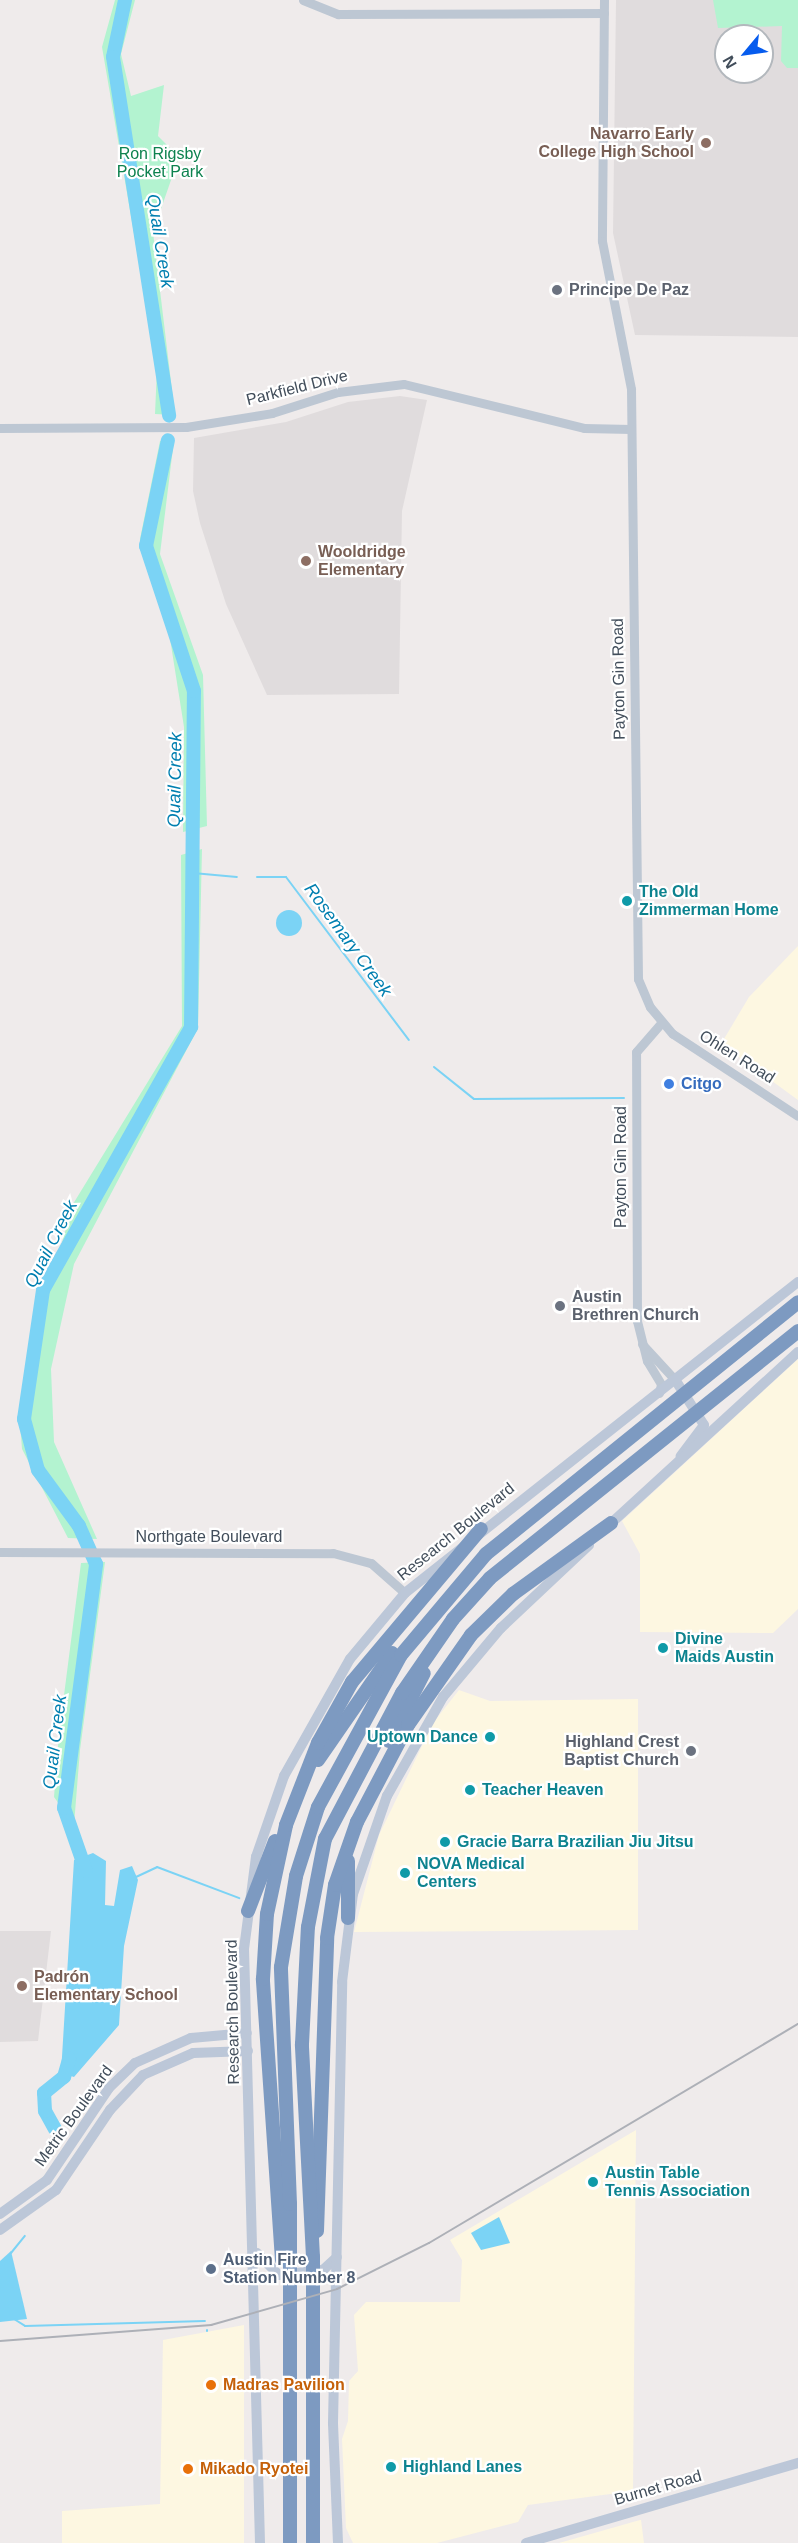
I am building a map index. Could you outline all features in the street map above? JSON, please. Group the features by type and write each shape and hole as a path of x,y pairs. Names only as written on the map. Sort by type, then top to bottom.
{"highway":[{"path":"290,2543 289,2299 284,2204 280,2007 290,1905 330,1780 421,1628 486,1554 557,1495 715,1374 798,1302"},
{"path":"315,2203 302,2044 305,1954 318,1866 356,1773 435,1643 490,1578 798,1331"},
{"path":"313,2543 313,2257 327,1938 335,1885 357,1822 439,1677 513,1594 611,1523"},
{"path":"284,2204 264,2014 267,1914 297,1791 351,1682 481,1529"},
{"path":"248,1911 277,1836 312,1770 395,1648 421,1628"},
{"path":"348,1918 348,1859 357,1818 435,1643"}],"main road":[{"name":"Research Boulevard","path":"261,2543 255,2250 247,2033 248,1911 265,1828 303,1738 350,1659 405,1593 481,1529 676,1381 798,1282"},
{"path":"344,2543 337,2537 337,2257 342,1982 348,1918 376,1821 443,1697 501,1628 611,1523 798,1352"},
{"path":"676,1381 704,1425 677,1464"},
{"path":"659,1393 690,1400"},
{"name":"Metric Boulevard","path":"0,2214 25,2199 51,2174 109,2088 135,2063 191,2038 247,2033"},
{"name":"Metric Boulevard","path":"0,2230 33,2210 62,2184 110,2110 143,2075 193,2053 248,2051"},
{"path":"51,2174 62,2184"},
{"path":"25,2199 33,2210"},
{"path":"255,2250 279,2275 323,2271 337,2257"},
{"name":"Burnet Road","path":"526,2543 798,2463"},
{"path":"261,2530 268,2543"},
{"path":"329,2543 337,2537"}],"street":[{"path":"303,0 338,14 604,13"},
{"name":"Payton Gin Road","path":"604,0 602,241 629,365 637,964 645,997 661,1023 636,1052 637,1313 642,1344 661,1383 659,1393"},
{"name":"Parkfield Drive","path":"0,428 186,427 272,413 338,392 404,384 584,428 631,429"},
{"name":"Ohlen Road","path":"661,1023 798,1116"},
{"path":"642,1344 676,1381"},
{"name":"Northgate Boulevard","path":"0,1552 333,1553 371,1563 405,1593"}],"shaded area":[{"name":"Navarro Early College High School","path":"616,0 798,0 798,337 635,335 613,233"},
{"name":"Wooldridge Elementary","path":"400,396 427,400 402,511 399,694 267,695 226,604 200,523 193,491 194,438 286,422 348,402"},
{"path":"798,946 798,1100 721,1044 749,997"},
{"path":"798,1359 798,1609 773,1633 640,1632 640,1554 622,1521"},
{"path":"459,1690 490,1701 638,1699 638,1930 354,1932 379,1835 433,1723"},
{"name":"Padrón Elementary School","path":"0,1931 51,1931 38,2041 0,2042"},
{"path":"636,2130 633,2491 528,2505 518,2522 437,2543 353,2543 346,2528 342,2439 348,2421 349,2381 358,2371 354,2315 366,2302 460,2302 462,2260 450,2240"},
{"path":"244,2325 244,2543 62,2543 62,2511 160,2504 163,2340"},
{"path":"640,2520 644,2543 559,2543"}],"green space":[{"name":"Ron Rigsby Pocket Park","path":"115,0 135,0 121,54 131,96 164,85 158,136 179,157 153,232 175,415 155,414 157,368 102,47"},
{"path":"713,0 798,0 798,68 787,68 781,61 782,26 717,24"},
{"path":"174,440 160,554 203,675 207,826 183,832 184,727 168,626 140,539 160,441"},
{"path":"202,849 198,1028 74,1264 51,1369 54,1442 97,1539 68,1538 22,1449 19,1410 37,1297 59,1253 73,1204 182,1026 181,855"},
{"path":"105,1562 80,1750 74,1825 54,1797 59,1734 81,1563"}],"water":[{"path":"289,910 298,914 302,923 298,932 289,936 280,932 276,923 280,914"},
{"path":"93,1853 106,1861 105,1905 114,1906 120,1870 132,1866 138,1880 124,1946 119,2025 74,2077 61,2073 74,1860"},
{"path":"499,2217 510,2243 481,2250 471,2233"},
{"path":"11,2251 27,2319 0,2322 0,2261"}],"waterway":[{"name":"Quail Creek","path":"125,0 113,57 169,416"},
{"name":"Quail Creek","path":"86,1871 64,1808 96,1564 79,1526 38,1470 24,1419 43,1290 191,1027 194,691 146,546 168,440"},
{"path":"193,873 237,877"},
{"name":"Rosemary Creek","path":"257,877 286,877 409,1040"},
{"name":"Rosemary Creek","path":"434,1067 474,1099 624,1098"},
{"path":"136,1877 157,1867 239,1898"},
{"name":"Quail Creek","path":"55,2129 45,2111 44,2093 64,2077 69,2059"},
{"name":"Quail Creek","path":"11,2253 25,2236"},
{"path":"14,2319 25,2326 205,2321"}],"railway":[{"path":"0,2341 211,2325 337,2289 429,2243 798,2024"}],"place":[{"name":"Navarro Early College High School","path":"706,143"},
{"name":"Principe De Paz","path":"557,290"},
{"name":"Wooldridge Elementary","path":"306,561"},
{"name":"The Old Zimmerman Home","path":"627,901"},
{"name":"Citgo","path":"669,1084"},
{"name":"Austin Brethren Church","path":"560,1306"},
{"name":"Divine Maids Austin","path":"663,1648"},
{"name":"Uptown Dance","path":"490,1737"},
{"name":"Highland Crest Baptist Church","path":"691,1751"},
{"name":"Teacher Heaven","path":"470,1790"},
{"name":"Gracie Barra Brazilian Jiu Jitsu","path":"445,1842"},
{"name":"NOVA Medical Centers","path":"405,1873"},
{"name":"Padrón Elementary School","path":"22,1986"},
{"name":"Austin Table Tennis Association","path":"593,2182"},
{"name":"Austin Fire Station Number 8","path":"211,2269"},
{"name":"Madras Pavilion","path":"211,2385"},
{"name":"Highland Lanes","path":"391,2467"},
{"name":"Mikado Ryotei","path":"188,2469"}]}
